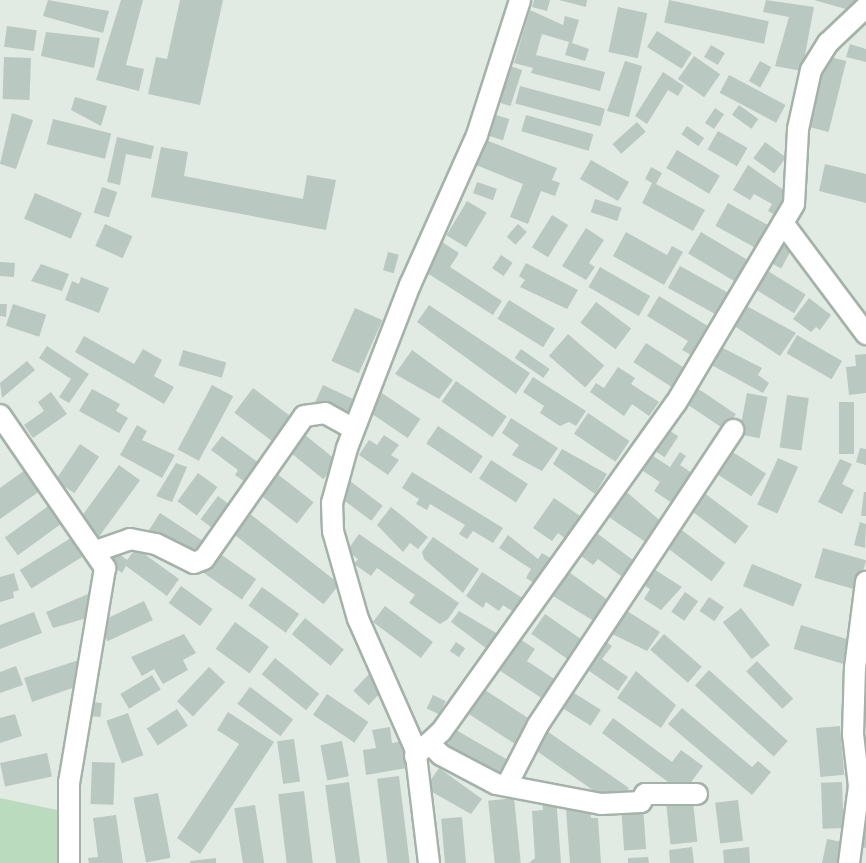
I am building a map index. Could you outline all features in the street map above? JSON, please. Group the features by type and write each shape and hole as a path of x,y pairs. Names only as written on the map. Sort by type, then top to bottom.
{"street":[{"path":"429,863 422,749 358,619 333,531 334,489 354,429 477,135 520,0"},
{"path":"422,749 676,403 783,223 798,188 798,129 811,70 828,43 866,7"},
{"path":"783,223 866,334"},
{"path":"96,551 130,539 156,544 194,563 204,559 304,416 325,413 354,429"},
{"path":"0,415 96,551 106,583 69,782 69,863"},
{"path":"508,783 538,725 733,430"},
{"path":"849,863 859,786 853,734 855,668 866,582"},
{"path":"422,749 441,755 496,784 508,783 601,804 641,802 645,794 697,794"}],"green space":[{"path":"0,798 62,811 63,863 0,863"}],"building":[{"path":"48,0 109,11 103,33 43,16"},
{"path":"121,0 143,0 126,65 144,69 139,91 96,80"},
{"path":"180,0 223,0 200,105 148,94 156,57 167,59"},
{"path":"534,0 550,0 547,11 532,7"},
{"path":"559,0 587,0 586,7"},
{"path":"669,0 769,21 764,44 664,22"},
{"path":"766,0 814,7 802,71 775,66 789,17 763,12"},
{"path":"814,0 864,0 860,13"},
{"path":"618,7 647,13 638,58 608,52"},
{"path":"530,10 563,25 565,16 579,20 572,43 589,49 585,61 565,55 569,42 542,34 536,55 605,72 600,91 531,73 533,68 514,63"},
{"path":"7,26 37,30 34,51 4,47"},
{"path":"657,31 692,53 682,69 647,47"},
{"path":"46,32 100,38 94,68 41,56"},
{"path":"850,44 866,49 866,62 846,57"},
{"path":"711,45 725,53 718,65 704,57"},
{"path":"822,55 846,61 829,132 804,126"},
{"path":"694,56 720,74 704,97 678,79"},
{"path":"4,57 31,58 30,100 3,99"},
{"path":"625,61 642,66 629,117 607,111"},
{"path":"760,61 771,67 760,87 749,81"},
{"path":"507,65 522,70 510,106 495,101"},
{"path":"663,72 684,86 678,96 668,90 647,124 635,116"},
{"path":"729,75 786,105 776,123 720,93"},
{"path":"520,86 605,109 600,126 515,103"},
{"path":"75,97 107,106 101,126 71,110"},
{"path":"739,105 758,119 751,129 732,115"},
{"path":"715,108 724,114 714,129 705,123"},
{"path":"12,113 33,120 16,169 0,164"},
{"path":"496,115 509,119 503,140 490,136"},
{"path":"526,115 593,134 589,151 521,131"},
{"path":"53,119 111,134 105,159 47,144"},
{"path":"637,122 646,132 621,154 612,144"},
{"path":"687,126 704,138 698,146 681,134"},
{"path":"718,131 747,148 737,166 708,149"},
{"path":"117,137 154,146 151,159 126,154 120,185 107,182"},
{"path":"486,140 557,168 552,180 560,183 555,196 541,191 528,224 510,217 523,184 476,165"},
{"path":"765,142 786,157 774,173 753,158"},
{"path":"161,147 188,152 184,176 303,199 307,175 336,180 326,230 151,197"},
{"path":"677,150 720,176 709,194 666,168"},
{"path":"591,160 629,182 618,201 580,179"},
{"path":"825,164 866,174 866,203 819,191"},
{"path":"748,165 792,196 779,217 768,211 772,204 754,194 750,200 733,190"},
{"path":"651,167 662,173 656,184 705,210 693,231 642,203 652,183 645,179"},
{"path":"477,182 497,189 493,200 473,193"},
{"path":"102,187 117,192 109,218 94,213"},
{"path":"35,193 82,213 71,239 24,219"},
{"path":"595,199 622,208 617,221 591,212"},
{"path":"467,201 487,213 466,247 446,235"},
{"path":"728,203 767,225 755,248 715,226"},
{"path":"552,215 568,225 548,257 532,247"},
{"path":"105,224 132,236 123,258 95,246"},
{"path":"518,224 527,232 516,245 507,237"},
{"path":"586,228 604,240 589,263 595,267 586,280 562,266"},
{"path":"626,232 667,255 672,246 683,252 664,285 613,256"},
{"path":"701,232 750,261 737,283 688,253"},
{"path":"778,237 794,246 781,268 765,260"},
{"path":"442,242 459,253 450,267 502,301 493,315 424,271"},
{"path":"388,252 399,255 394,273 383,270"},
{"path":"501,255 513,263 504,276 492,268"},
{"path":"0,262 15,263 14,277 0,276"},
{"path":"526,263 578,290 567,309 520,287 525,280 519,276"},
{"path":"41,264 69,274 62,291 31,281"},
{"path":"680,266 730,294 718,315 668,288"},
{"path":"760,266 806,295 794,313 748,285"},
{"path":"600,267 650,296 639,316 588,287"},
{"path":"81,277 109,288 99,313 65,300 72,281 79,284"},
{"path":"659,296 711,328 693,356 682,350 688,341 647,316"},
{"path":"809,298 831,315 820,330 816,327 811,332 793,319"},
{"path":"509,300 555,329 543,347 497,319"},
{"path":"596,302 631,328 615,349 580,323"},
{"path":"741,303 796,333 780,356 728,322"},
{"path":"0,304 7,304 6,317 0,316"},
{"path":"13,304 46,315 39,337 6,326"},
{"path":"429,305 530,373 516,394 417,322"},
{"path":"355,308 382,320 359,373 331,361"},
{"path":"568,334 604,365 585,387 549,356"},
{"path":"797,335 842,361 832,379 786,353"},
{"path":"84,336 134,364 143,349 162,360 154,376 174,387 164,404 75,352"},
{"path":"646,343 688,370 675,390 633,362"},
{"path":"717,345 762,368 758,375 769,383 763,393 706,362"},
{"path":"47,346 89,374 69,403 59,397 71,379 39,358"},
{"path":"521,349 550,369 543,378 515,358"},
{"path":"183,350 226,362 222,378 179,365"},
{"path":"412,350 453,380 439,399 395,374"},
{"path":"866,354 866,393 849,395 846,367 856,366 855,355"},
{"path":"27,361 35,370 2,398 0,383"},
{"path":"618,367 635,378 631,384 659,402 649,416 632,404 624,416 590,392 596,383 604,388"},
{"path":"533,377 586,411 576,426 569,422 560,426 540,413 544,406 523,392"},
{"path":"456,381 507,417 492,437 442,401"},
{"path":"212,385 233,396 199,461 178,449"},
{"path":"323,385 355,400 347,417 315,402"},
{"path":"253,388 296,420 277,445 234,413"},
{"path":"697,388 736,414 725,430 686,404"},
{"path":"92,389 120,404 116,411 128,418 119,433 79,411"},
{"path":"379,391 420,419 408,438 366,410"},
{"path":"51,392 67,414 33,438 24,425 44,411 38,402"},
{"path":"747,393 768,397 760,438 739,434"},
{"path":"787,395 809,398 801,451 780,447"},
{"path":"839,402 854,402 854,454 839,454"},
{"path":"588,413 629,441 615,462 574,434"},
{"path":"511,418 558,448 542,471 512,455 519,445 502,433"},
{"path":"137,425 147,431 142,440 175,455 162,478 120,455"},
{"path":"438,426 483,456 471,474 426,443"},
{"path":"664,427 678,436 665,457 650,448"},
{"path":"299,430 338,461 323,479 285,448"},
{"path":"384,435 399,445 391,455 399,460 388,475 359,455 369,440 377,445"},
{"path":"222,436 259,463 245,482 235,475 238,470 211,450"},
{"path":"80,444 99,457 74,493 55,480"},
{"path":"725,447 766,474 751,496 710,470"},
{"path":"860,448 866,449 866,465 856,462"},
{"path":"562,449 607,474 595,494 553,464"},
{"path":"647,452 670,467 680,452 686,456 680,465 698,477 678,507 654,491 660,482 637,467"},
{"path":"778,458 798,467 777,514 757,505"},
{"path":"840,459 852,464 842,484 854,490 842,514 818,502"},
{"path":"491,460 528,484 516,502 479,478"},
{"path":"176,463 187,467 172,502 156,496"},
{"path":"119,465 140,480 98,539 77,523"},
{"path":"271,469 314,502 297,524 254,490"},
{"path":"25,470 40,491 0,519 0,488"},
{"path":"412,472 503,528 493,543 473,531 467,539 459,534 465,525 430,504 427,510 416,504 419,499 402,488"},
{"path":"198,473 217,487 197,515 177,501"},
{"path":"350,481 383,506 371,521 339,496"},
{"path":"621,487 664,524 650,545 603,513"},
{"path":"699,489 749,526 735,544 686,507"},
{"path":"864,492 866,516 861,516"},
{"path":"218,496 230,505 213,528 201,519"},
{"path":"554,498 586,520 570,542 558,533 552,541 533,528"},
{"path":"51,504 64,522 18,555 5,538"},
{"path":"391,507 428,537 418,549 410,543 403,552 377,525"},
{"path":"245,510 340,584 324,604 229,530"},
{"path":"160,513 202,540 189,560 147,532"},
{"path":"860,522 866,524 865,548 854,545"},
{"path":"675,525 725,563 711,581 661,543"},
{"path":"359,534 459,603 448,619 440,624 409,603 415,595 377,568 371,576 354,564 358,559 347,551"},
{"path":"598,534 637,563 625,579 598,559 593,565 581,556"},
{"path":"508,535 538,559 542,553 555,561 539,586 526,578 531,569 499,548"},
{"path":"74,536 86,555 31,589 20,570"},
{"path":"433,537 479,569 463,593 424,559 422,552"},
{"path":"136,548 179,579 167,596 126,566 122,573 106,561 114,550 127,560"},
{"path":"823,548 866,560 858,590 814,578"},
{"path":"216,551 256,579 242,600 202,571"},
{"path":"752,564 802,584 793,606 743,586"},
{"path":"649,566 682,587 661,610 644,599 650,589 638,582"},
{"path":"566,570 612,603 597,623 548,593"},
{"path":"482,572 527,601 518,615 503,605 499,611 486,602 483,608 466,596"},
{"path":"14,573 19,590 13,592 14,598 0,602 0,577"},
{"path":"181,586 213,609 200,626 169,603"},
{"path":"262,587 299,614 286,633 248,606"},
{"path":"685,592 698,601 684,621 671,612"},
{"path":"88,594 97,615 53,628 46,612"},
{"path":"709,597 724,607 714,621 699,611"},
{"path":"144,601 153,620 108,641 99,622"},
{"path":"385,606 433,642 421,658 373,622"},
{"path":"621,607 660,632 647,651 606,631"},
{"path":"741,608 770,645 752,659 723,622"},
{"path":"459,611 498,634 487,649 451,622"},
{"path":"34,612 42,633 0,649 0,625"},
{"path":"545,614 585,642 571,662 531,634"},
{"path":"305,618 344,649 331,666 292,634"},
{"path":"235,622 269,647 250,673 216,649"},
{"path":"801,625 850,640 842,664 794,649"},
{"path":"184,634 196,653 183,660 188,670 163,684 154,669 142,676 131,657"},
{"path":"664,634 702,667 688,683 650,650"},
{"path":"517,637 535,649 527,661 559,682 546,701 496,668"},
{"path":"601,638 612,646 602,659 628,677 618,691 582,666"},
{"path":"456,642 465,648 459,657 450,651"},
{"path":"88,657 84,684 32,702 24,678"},
{"path":"275,658 319,694 306,710 262,674"},
{"path":"757,661 793,698 782,709 746,671"},
{"path":"16,666 23,685 0,693 0,672"},
{"path":"209,667 225,682 193,716 177,701"},
{"path":"709,670 788,741 774,757 695,686"},
{"path":"636,671 676,705 661,728 617,698"},
{"path":"369,674 384,688 369,705 353,691"},
{"path":"152,675 161,690 129,709 120,694"},
{"path":"250,687 293,719 280,736 237,704"},
{"path":"482,688 531,720 516,744 466,712"},
{"path":"566,688 601,710 591,726 556,704"},
{"path":"327,694 368,722 354,743 313,715"},
{"path":"433,695 446,701 439,715 427,709"},
{"path":"92,702 102,703 100,717 91,716"},
{"path":"682,708 752,767 758,761 771,772 752,795 668,724"},
{"path":"177,709 188,726 158,745 147,729"},
{"path":"228,712 274,742 200,854 177,838 239,744 217,730"},
{"path":"128,713 143,755 122,763 106,721"},
{"path":"15,714 22,736 0,743 0,718"},
{"path":"613,718 672,762 681,750 703,766 683,793 602,733"},
{"path":"840,726 844,775 820,777 816,728"},
{"path":"390,727 392,743 403,741 407,768 366,775 363,750 376,748 372,730"},
{"path":"544,729 629,788 619,803 607,800 531,747"},
{"path":"456,730 509,760 496,782 444,752"},
{"path":"294,739 300,782 283,784 277,741"},
{"path":"342,741 349,776 327,781 320,745"},
{"path":"47,753 52,776 5,786 0,763"},
{"path":"92,762 115,763 114,805 91,804"},
{"path":"439,768 482,799 471,814 425,788"},
{"path":"399,776 410,863 388,863 377,779"},
{"path":"349,782 360,863 336,863 325,785"},
{"path":"842,782 844,828 823,829 821,783"},
{"path":"304,791 313,863 287,863 278,794"},
{"path":"158,793 171,858 146,863 133,798"},
{"path":"556,796 561,863 529,863 535,858 532,811 543,810 542,797"},
{"path":"514,798 521,863 495,863 488,801"},
{"path":"738,800 743,841 720,843 715,803"},
{"path":"693,801 697,842 670,845 666,804"},
{"path":"255,805 264,863 243,863 234,808"},
{"path":"643,805 646,849 624,850 621,807"},
{"path":"590,807 591,818 598,818 601,863 570,863 566,809"},
{"path":"116,815 123,863 89,863 88,858 98,857 93,818"},
{"path":"861,815 866,816 866,848 854,845"},
{"path":"462,817 466,863 445,863 441,819"},
{"path":"827,839 847,843 843,863 822,863"},
{"path":"692,847 694,863 670,863 669,850"},
{"path":"749,847 750,863 724,863 723,850"},
{"path":"648,857 649,863 628,863 628,858"},
{"path":"216,858 216,863 190,863 190,861"}]}
